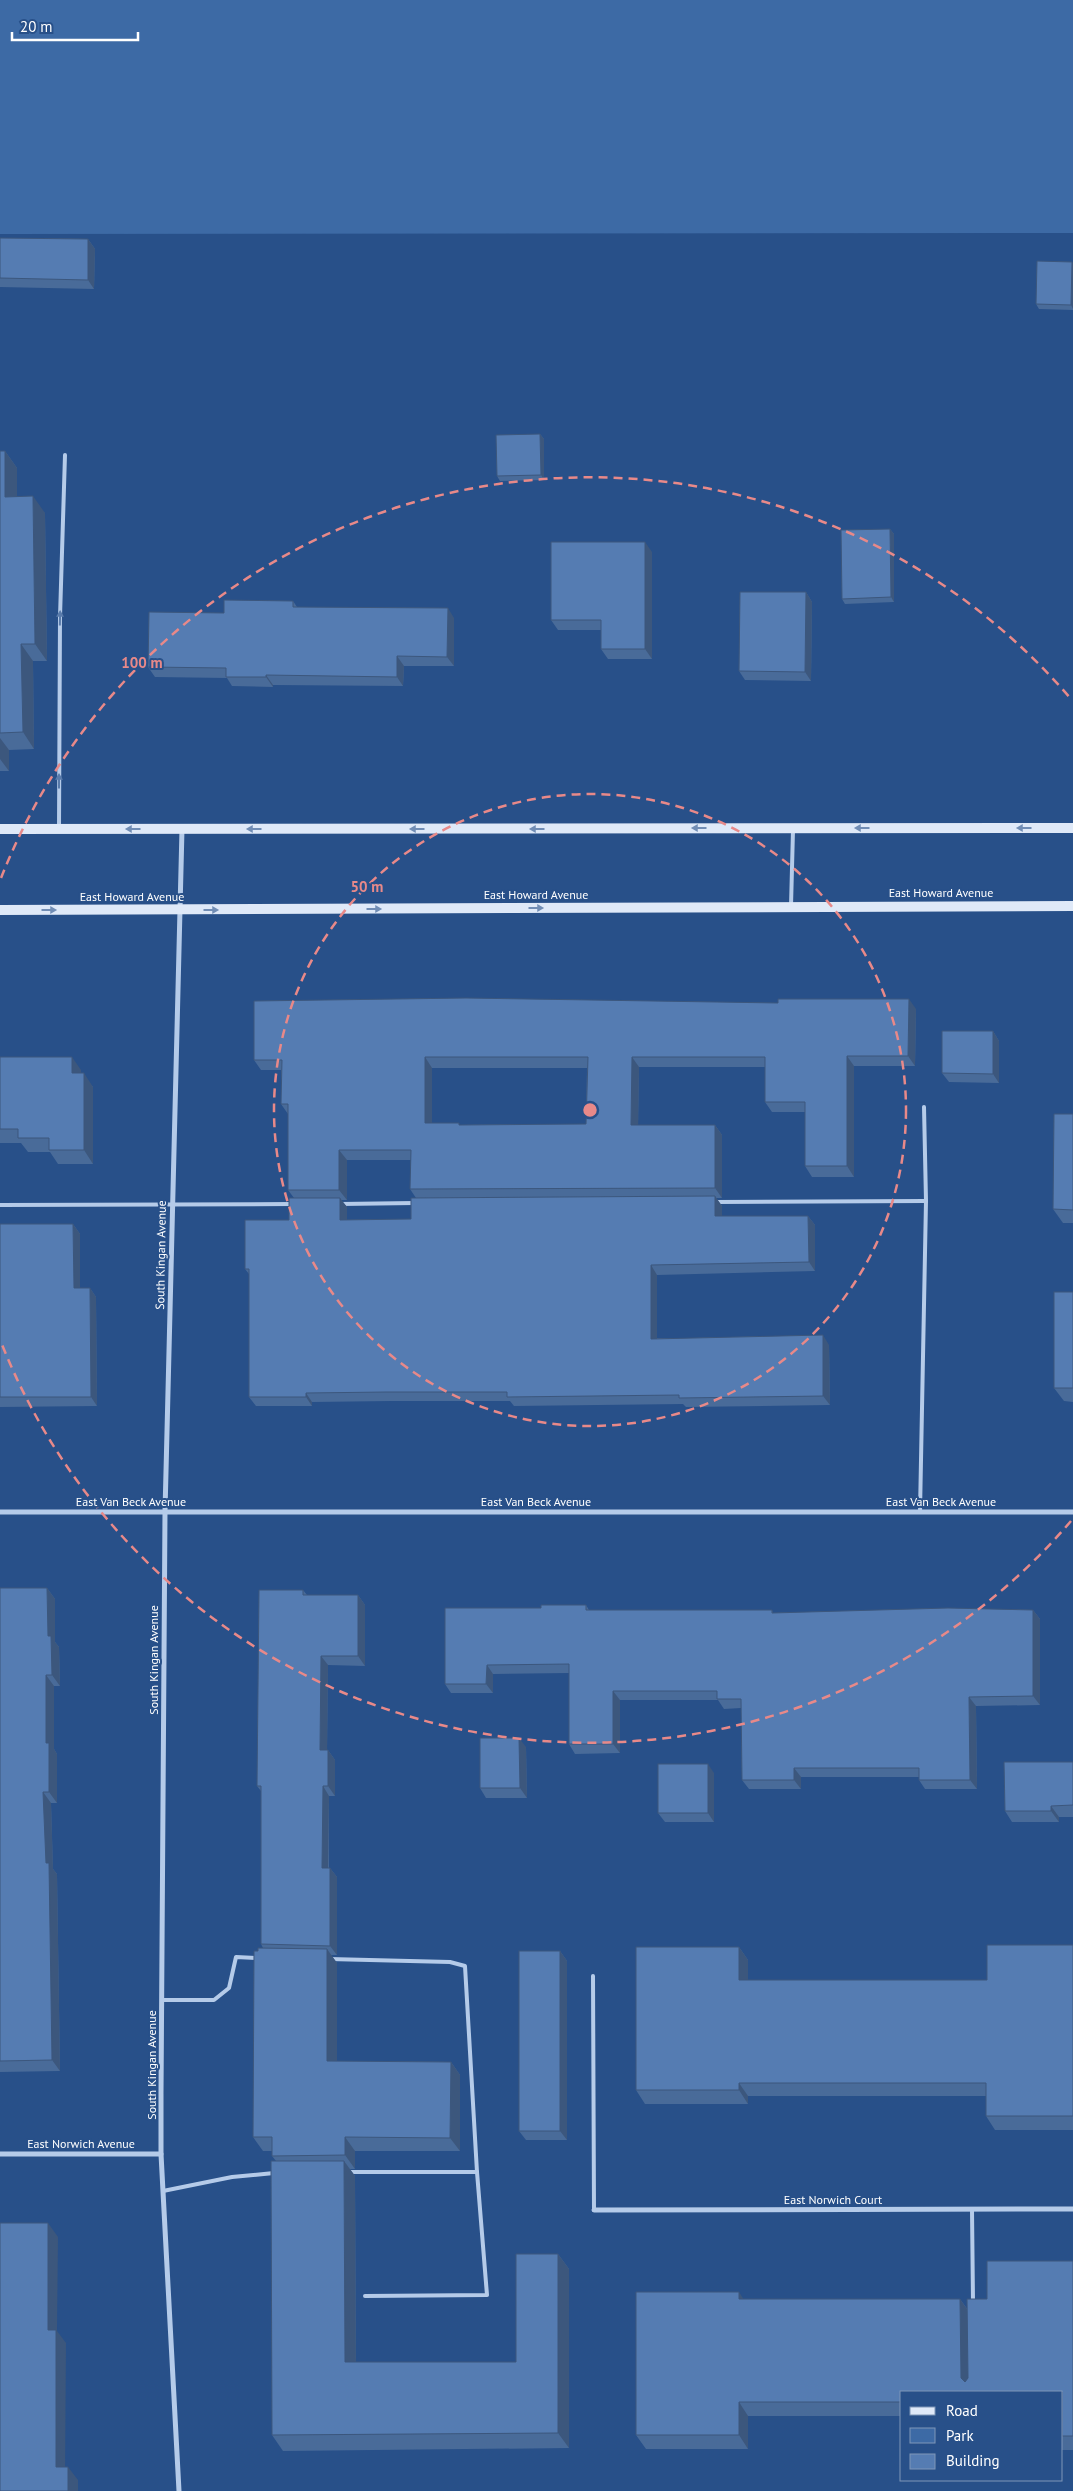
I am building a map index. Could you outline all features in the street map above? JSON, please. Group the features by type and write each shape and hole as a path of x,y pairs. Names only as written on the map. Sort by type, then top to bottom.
{"main road":[{"path":"0,830 1073,828"},
{"name":"East Howard Avenue","path":"0,910 1073,906"}],"street":[{"name":"South Kingan Avenue","path":"180,2491 161,2154 165,1512 182,830"},
{"name":"East Van Beck Avenue","path":"0,1512 1073,1512"},
{"name":"East Norwich Avenue","path":"0,2154 161,2154"},
{"name":"East Norwich Court","path":"594,2210 1073,2209"}],"lane":[{"path":"59,830 60,617 65,455"},
{"path":"791,906 793,828"},
{"path":"920,1512 926,1201 924,1107"},
{"path":"708,1202 926,1201"},
{"path":"331,1204 420,1203"},
{"path":"0,1205 301,1204"},
{"path":"162,2000 214,2000 229,1988 236,1957 263,1958"},
{"path":"321,1959 450,1962 465,1966 477,2172 487,2295 365,2296"},
{"path":"593,1976 594,2210"},
{"path":"343,2172 477,2172"},
{"path":"163,2191 232,2177 283,2173"},
{"path":"972,2210 973,2306"}],"green space":[{"path":"0,0 1073,0 1073,233 0,234"}],"building":[{"path":"0,238 88,239 88,280 0,278"},
{"path":"1037,261 1072,262 1071,305 1036,304"},
{"path":"540,434 541,475 497,476 496,435"},
{"path":"0,451 5,451 5,497 33,496 35,644 21,644 23,732 0,733"},
{"path":"890,529 891,597 842,599 841,530"},
{"path":"551,542 645,542 645,649 601,649 601,620 551,620"},
{"path":"740,592 806,592 805,672 739,671"},
{"path":"224,600 293,601 293,607 448,608 447,657 397,656 397,677 266,675 266,677 226,677 226,668 148,667 149,612 224,613"},
{"path":"466,998 778,1003 778,999 909,999 908,1056 847,1056 847,1166 805,1166 805,1102 765,1102 765,1057 632,1057 631,1125 715,1125 715,1188 410,1189 411,1150 339,1150 339,1190 288,1190 288,1104 281,1104 282,1060 254,1060 254,1001","holes":["425,1057 588,1057 586,1124 459,1125 459,1123 425,1123"]},
{"path":"942,1031 993,1031 993,1074 942,1073"},
{"path":"0,1057 72,1057 72,1073 84,1073 84,1150 49,1150 49,1138 18,1138 18,1129 0,1129"},
{"path":"1054,1114 1073,1114 1073,1210 1053,1209"},
{"path":"715,1196 715,1216 808,1216 809,1262 651,1265 651,1339 823,1335 823,1396 679,1398 679,1395 507,1397 507,1392 386,1392 306,1393 306,1397 249,1397 249,1269 245,1269 245,1220 289,1220 289,1198 340,1198 340,1220 411,1219 411,1198"},
{"path":"0,1224 73,1224 74,1288 90,1288 91,1397 0,1397"},
{"path":"1054,1292 1073,1292 1073,1388 1054,1388"},
{"path":"0,1588 47,1588 48,1636 51,1636 52,1675 46,1675 46,1743 49,1743 49,1792 43,1792 46,1863 49,1863 52,2060 0,2061"},
{"path":"259,1590 303,1590 303,1595 358,1595 358,1656 321,1656 320,1750 328,1750 328,1786 323,1786 322,1868 330,1868 330,1946 261,1944 261,1786 257,1786"},
{"path":"541,1605 586,1605 586,1610 772,1610 772,1613 948,1608 1033,1610 1033,1696 969,1697 970,1780 919,1780 919,1768 794,1768 794,1780 742,1780 741,1699 717,1699 717,1691 613,1691 613,1744 569,1744 569,1664 487,1665 486,1684 445,1684 445,1608 541,1608"},
{"path":"480,1738 519,1738 520,1788 480,1788"},
{"path":"1004,1762 1073,1762 1073,1805 1051,1806 1051,1811 1005,1811"},
{"path":"658,1764 708,1764 708,1813 658,1813"},
{"path":"987,1945 1073,1945 1073,2116 986,2116 986,2083 739,2083 739,2090 636,2090 636,1947 739,1947 739,1980 987,1980"},
{"path":"258,1948 327,1949 327,2061 451,2062 450,2138 345,2137 345,2155 272,2156 272,2137 253,2137 254,1951 258,1951"},
{"path":"519,1951 560,1951 560,2131 519,2131"},
{"path":"271,2161 344,2161 345,2362 516,2362 516,2254 558,2254 558,2433 272,2435"},
{"path":"0,2223 48,2223 48,2330 56,2330 56,2467 68,2467 68,2491 0,2491"},
{"path":"987,2261 1073,2261 1073,2436 1063,2436 1063,2391 900,2391 900,2402 739,2402 739,2435 636,2435 636,2292 739,2292 739,2299 960,2299 961,2378 965,2382 968,2378 967,2299 987,2299"}]}
